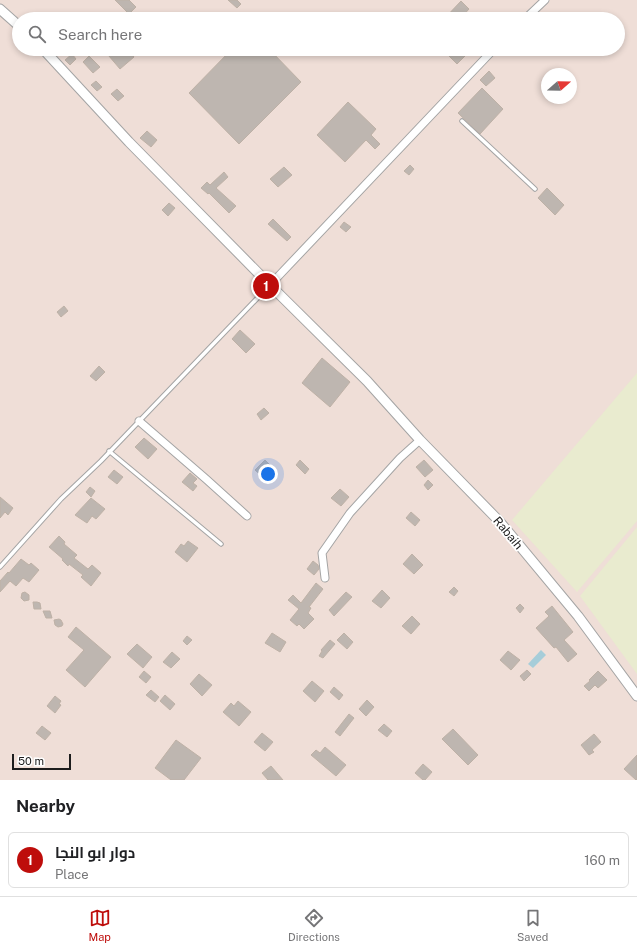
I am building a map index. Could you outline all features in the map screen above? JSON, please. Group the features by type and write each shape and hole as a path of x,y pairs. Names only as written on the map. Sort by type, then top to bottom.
{"street":[{"path":"532,12 545,0"},
{"path":"0,9 12,20"},
{"name":"Rabaih","path":"49,56 129,142 367,381 420,440 500,522 578,616 637,696"},
{"path":"270,285 487,56"},
{"path":"139,421 246,516"},
{"path":"325,578 322,553 350,513 400,458 420,440"}],"lane":[{"path":"462,120 535,189"},
{"path":"0,567 61,499 139,421 270,285"},
{"path":"109,451 221,544"}],"shaded area":[{"path":"0,0 637,0 637,780 0,780"}],"green space":[{"path":"637,373 637,521 577,592 512,520"},
{"path":"637,527 637,674 580,596"}],"water":[{"path":"541,650 546,655 533,668 528,664"}],"building":[{"path":"115,0 129,0 136,7 131,12 127,12"},
{"path":"228,0 237,0 241,4 237,8"},
{"path":"461,1 469,9 466,12 451,12"},
{"path":"70,56 74,56 76,59 70,65 65,60"},
{"path":"89,56 100,67 93,73 83,62"},
{"path":"109,56 133,56 134,57 120,69"},
{"path":"225,56 276,56 301,82 239,144 189,93"},
{"path":"449,56 465,56 457,64"},
{"path":"489,71 495,78 486,86 480,80"},
{"path":"96,81 102,87 97,91 91,85"},
{"path":"482,88 503,109 480,134 458,113"},
{"path":"117,89 124,96 118,101 111,94"},
{"path":"348,102 376,129 371,135 380,144 375,149 366,140 345,162 317,135"},
{"path":"147,131 157,140 151,147 140,138"},
{"path":"410,165 414,169 409,175 404,171"},
{"path":"284,167 292,175 278,187 270,179"},
{"path":"224,172 228,177 216,188 236,206 229,213 209,193 208,194 201,188 207,182 210,185"},
{"path":"547,188 564,205 555,215 538,198"},
{"path":"169,203 175,208 168,216 162,210"},
{"path":"273,219 291,237 287,241 268,224"},
{"path":"344,222 351,227 346,232 340,227"},
{"path":"64,306 68,311 61,317 57,312"},
{"path":"240,330 255,344 246,353 232,339"},
{"path":"322,358 350,382 330,407 302,383"},
{"path":"99,366 105,372 96,381 90,376"},
{"path":"264,408 269,413 261,420 257,414"},
{"path":"144,438 157,449 148,459 135,447"},
{"path":"265,460 274,469 265,479 255,470"},
{"path":"300,460 309,469 305,474 296,465"},
{"path":"424,460 433,470 425,477 416,467"},
{"path":"114,470 123,477 117,484 108,477"},
{"path":"190,473 197,479 193,483 197,486 193,491 182,482"},
{"path":"428,480 433,485 428,490 424,485"},
{"path":"90,487 95,491 91,497 86,492"},
{"path":"340,489 349,497 341,506 331,498"},
{"path":"0,497 13,508 8,515 5,512 0,518"},
{"path":"91,498 105,509 96,519 92,516 87,523 75,515"},
{"path":"411,512 420,520 415,526 406,518"},
{"path":"59,536 65,542 64,544 77,555 74,558 88,569 92,565 101,573 91,586 81,577 83,575 69,564 68,566 62,560 63,559 49,547"},
{"path":"188,541 198,548 187,562 175,552 181,544 184,546"},
{"path":"412,554 423,565 414,574 403,564"},
{"path":"21,559 29,565 31,563 39,570 29,582 23,578 16,586 10,581 0,592 0,581"},
{"path":"313,561 318,565 319,569 314,575 307,569"},
{"path":"316,583 323,589 309,607 311,608 308,613 314,619 304,629 299,624 297,626 290,620 299,609 288,600 293,595 301,603"},
{"path":"454,587 458,591 454,596 449,592"},
{"path":"382,590 390,598 381,608 372,601"},
{"path":"25,592 29,595 29,600 24,601 21,598 22,593"},
{"path":"346,592 352,597 334,616 329,610"},
{"path":"33,602 40,603 41,609 34,609"},
{"path":"520,604 524,608 520,613 516,608"},
{"path":"552,606 573,632 564,640 577,654 568,662 556,647 554,648 536,628 549,616 545,612"},
{"path":"43,611 50,611 52,618 46,618"},
{"path":"412,616 420,624 411,634 402,626"},
{"path":"59,619 63,624 62,626 58,627 55,625 54,620"},
{"path":"76,627 111,657 85,687 66,670 84,650 68,637"},
{"path":"272,633 286,642 280,652 265,643"},
{"path":"344,633 353,642 347,649 337,640"},
{"path":"187,636 192,640 187,645 183,641"},
{"path":"330,640 335,644 323,658 319,656 322,651 321,650"},
{"path":"137,644 152,657 143,668 127,654"},
{"path":"508,651 520,660 511,670 500,660"},
{"path":"172,652 180,659 171,668 163,662"},
{"path":"527,670 531,674 524,681 520,676"},
{"path":"144,671 151,677 146,683 139,677"},
{"path":"598,671 607,680 598,688 595,685 589,691 584,686"},
{"path":"199,674 212,685 202,696 190,684"},
{"path":"312,681 324,691 315,702 303,691"},
{"path":"334,687 343,695 339,700 330,692"},
{"path":"151,690 159,697 155,702 146,695"},
{"path":"165,695 175,704 170,710 160,701"},
{"path":"55,696 61,701 59,704 61,705 55,713 47,706"},
{"path":"367,700 374,707 366,716 359,709"},
{"path":"238,701 251,712 239,726 223,712 231,703 234,706"},
{"path":"349,714 354,718 340,736 335,732"},
{"path":"384,724 392,731 387,737 378,730"},
{"path":"42,726 51,733 45,740 36,733"},
{"path":"453,729 478,755 468,765 442,739"},
{"path":"262,733 273,742 265,751 254,742"},
{"path":"594,734 601,742 592,750 594,752 589,755 581,745"},
{"path":"176,740 201,758 184,780 171,780 155,768"},
{"path":"325,747 346,765 336,776 311,755 316,750 320,753"},
{"path":"637,755 637,780 636,780 624,769"},
{"path":"423,764 432,772 425,780 415,773"},
{"path":"271,766 283,780 268,780 262,773"}],"place":[{"name":"دوار ابو النجا","path":"266,286"}]}
